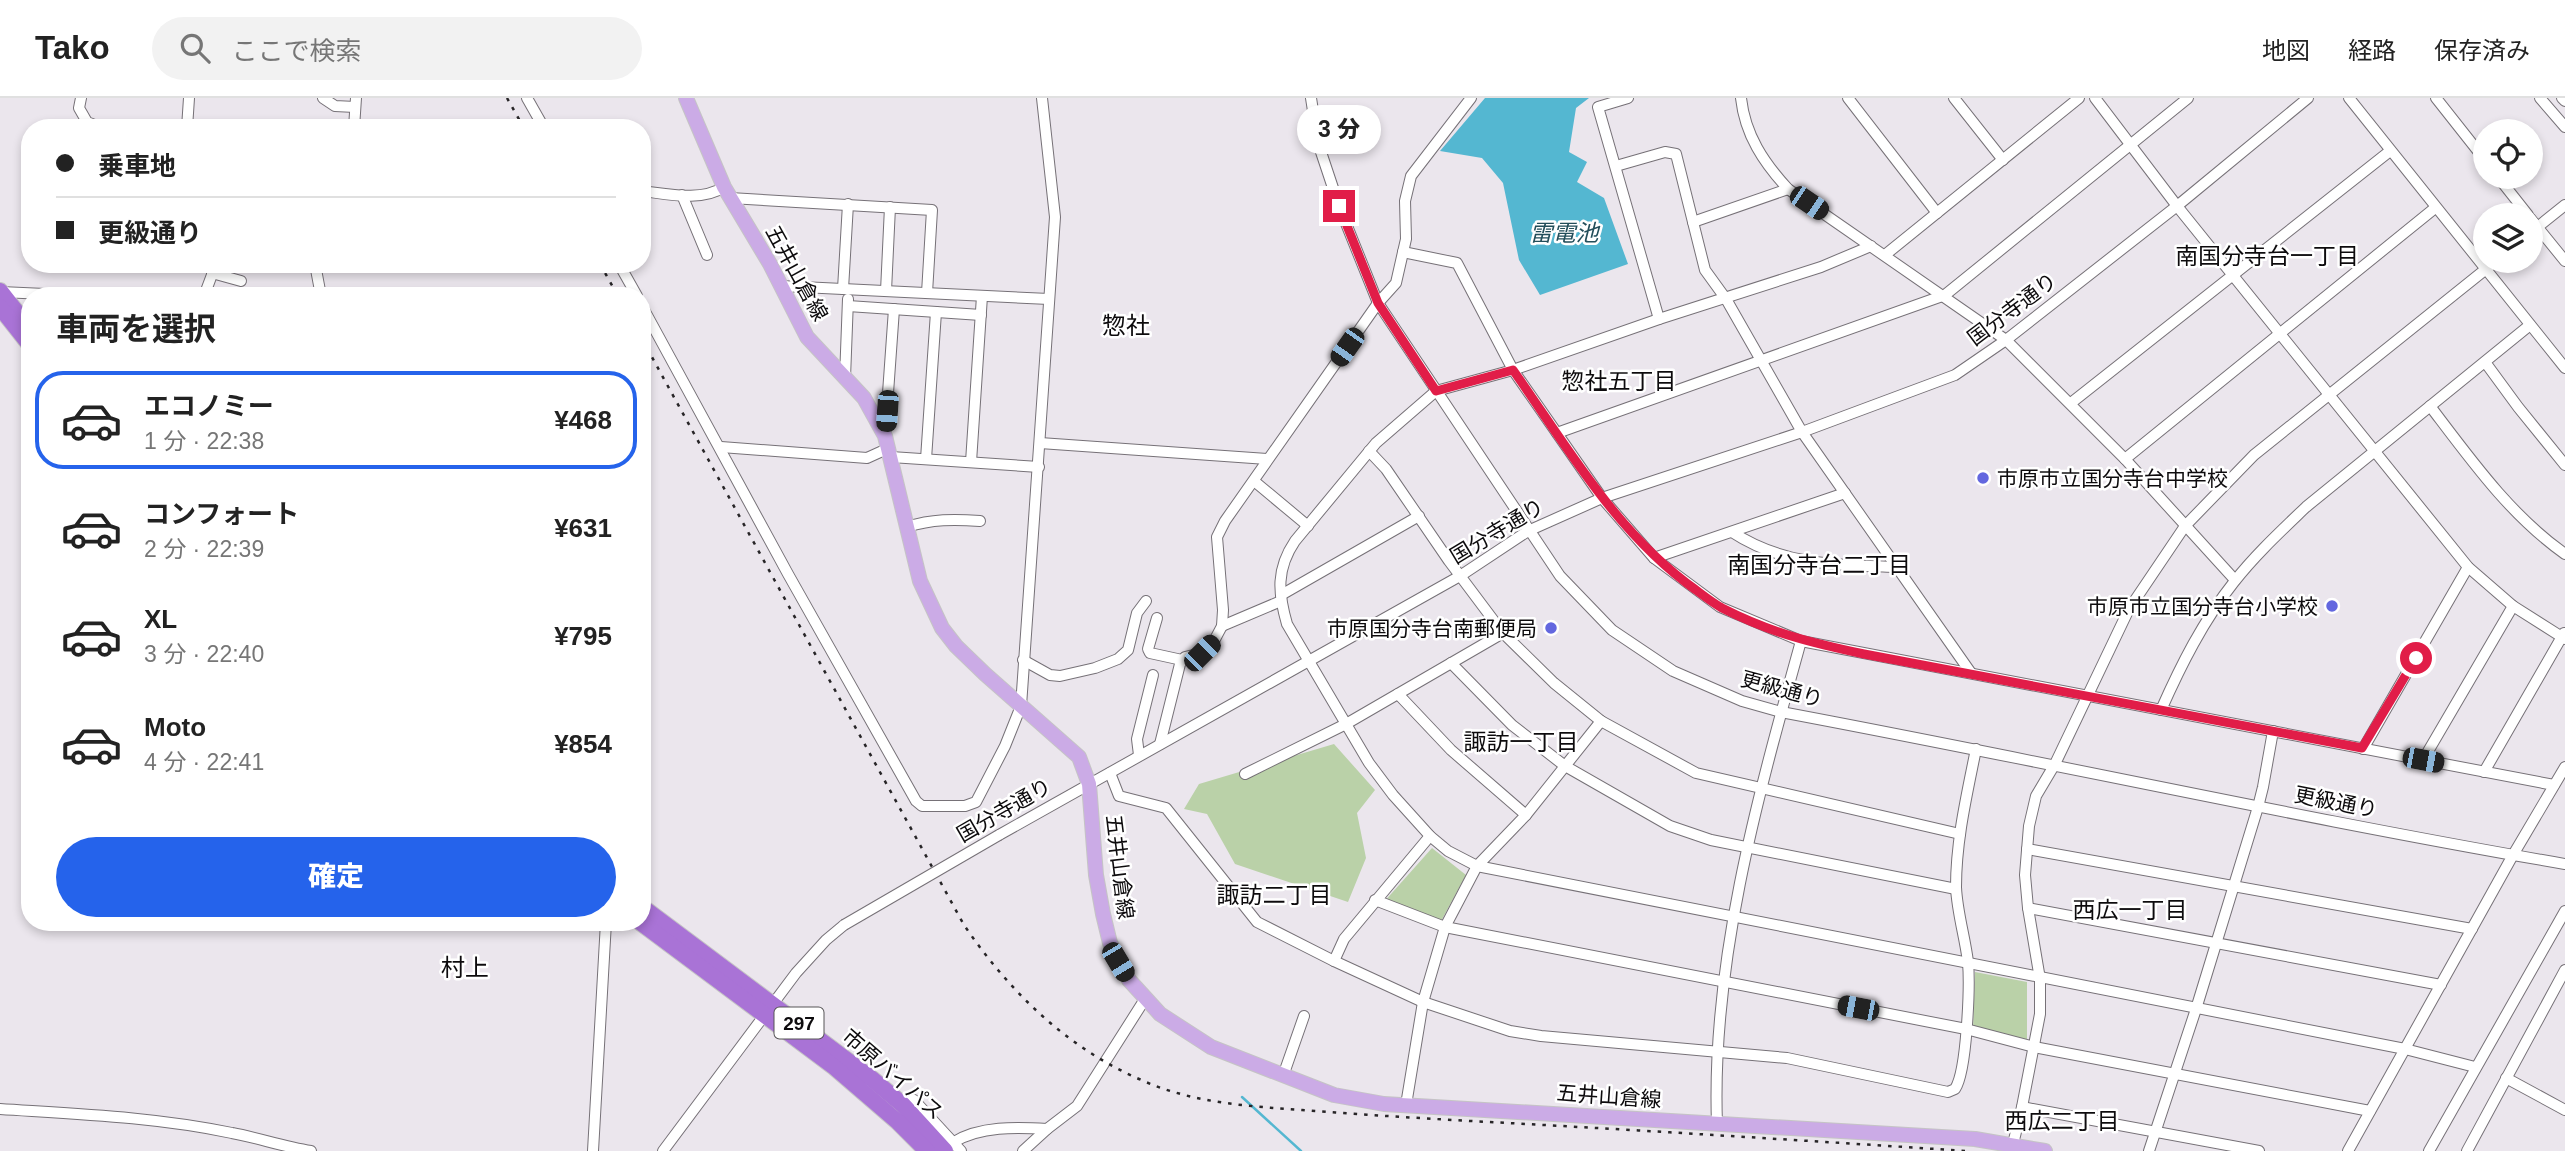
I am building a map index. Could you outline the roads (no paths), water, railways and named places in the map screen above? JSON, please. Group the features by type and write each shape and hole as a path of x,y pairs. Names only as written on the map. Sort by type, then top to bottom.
{"highway":[{"path":"0,291 21,317"},
{"path":"0,307 21,334"},
{"name":"市原バイパス","path":"651,914 768,1010 898,1122 927,1151"},
{"name":"市原バイパス","path":"651,930 768,1010 845,1058 953,1148"}],"main road":[{"name":"五井山倉線","path":"686,98 727,193 807,337 864,398 888,447 920,581 942,628 956,646 1079,757 1089,784 1096,875 1106,928 1118,962 1144,999 1160,1014 1191,1036 1211,1046 1350,1100 1975,1139 2045,1151"}],"street":[{"path":"81,98 79,107 85,119"},
{"path":"188,119 189,98"},
{"path":"323,98 335,106 356,102"},
{"path":"527,98 539,119"},
{"path":"651,322 916,801 922,806 965,806 976,802 1005,746 1021,706 1055,217 1042,98"},
{"name":"更級通り","path":"1311,98 1318,143 1339,206 1378,303 1560,576 1612,630 1673,671 1742,701 1781,712 2054,764 2258,807 2565,864"},
{"path":"1157,618 1148,649 1150,653 1182,660 1202,653 1214,641 1222,626 1223,610 1217,537 1267,459 1378,303 1396,283 1406,239 1405,201 1410,176 1471,98"},
{"path":"1628,98 1598,102 1659,319"},
{"path":"1741,98 1753,144 1772,172 1788,189 1945,295 2006,340 2125,459 2235,580"},
{"path":"1848,98 1937,213"},
{"path":"1954,98 2003,160"},
{"path":"1885,255 2079,98"},
{"path":"2095,98 2178,206 2468,567 2512,606 2564,636 2484,772"},
{"path":"1557,433 1945,295 2188,98"},
{"name":"国分寺通り","path":"663,1151 812,955 845,925 1139,755 1460,576 1528,531 1602,498 1802,432 1955,375 2006,340 2178,206 2308,98"},
{"path":"2349,98 2473,253"},
{"path":"2436,98 2473,145"},
{"path":"2540,98 2565,127"},
{"path":"1616,166 1665,152 1676,154 1705,270 1726,299 1802,432 1971,673"},
{"path":"2071,403 2390,152"},
{"path":"1693,222 1788,189"},
{"path":"651,192 682,195 727,193 932,210 927,293"},
{"path":"682,195 707,255"},
{"path":"845,379 848,204"},
{"path":"2543,217 2565,205"},
{"path":"886,291 891,207"},
{"path":"2125,459 2435,208"},
{"path":"2543,236 2565,261"},
{"path":"1871,246 1821,267 1726,299 1659,319 1513,370 1436,391 1369,451 1283,558 1281,598 1287,624 1368,763 1393,796 1430,836 1448,851 1477,866 2405,1049 2475,1067"},
{"path":"1403,252 1457,263 1513,370 1602,498 1654,558 1720,607 1801,640 2554,785"},
{"path":"223,273 241,281"},
{"path":"2012,1144 2040,1014 2040,979 2025,875 2029,826 2036,796 2129,609 2185,526 2254,455 2482,273"},
{"path":"2490,273 2565,368"},
{"path":"781,286 1049,299"},
{"path":"0,291 21,292"},
{"path":"971,462 982,296"},
{"path":"848,306 981,315"},
{"path":"888,447 894,309"},
{"path":"926,459 936,312"},
{"path":"2161,710 2186,654 2235,580 2306,507 2530,326"},
{"path":"2485,362 2565,465"},
{"path":"2430,406 2505,500 2536,534 2565,554"},
{"path":"1040,443 1267,459"},
{"path":"721,447 867,458 888,447 926,459 1039,467"},
{"path":"1369,451 1386,469 1503,633 1553,683 1601,721 1696,774 1960,834"},
{"path":"1254,481 1308,526"},
{"path":"1654,558 1845,493"},
{"path":"1222,626 1281,598 1419,516"},
{"path":"907,527 946,519 980,521"},
{"path":"1732,532 1744,540 1788,558 1825,565 1896,567"},
{"path":"2362,748 2468,567"},
{"path":"1023,660 1049,675 1060,677 1118,659 1128,650 1137,613 1146,600"},
{"path":"2423,760 2512,606"},
{"path":"1245,774 1346,724 1503,633"},
{"path":"1717,1124 1724,982 1733,917 1781,712 1801,640"},
{"path":"1160,744 1182,660"},
{"path":"1451,663 1512,725 1565,766 1670,825 1711,840 1956,889"},
{"path":"1139,755 1137,739 1153,674"},
{"path":"1398,694 1451,750 1526,815"},
{"path":"1406,1105 1423,1002 1445,928 1477,866 1526,815 1601,721"},
{"path":"2148,1151 2196,1009 2258,807 2273,731"},
{"path":"1110,773 1119,796 1166,808 1257,922 1423,1002 1510,1031 1787,1058 1948,1092 1955,1089 1962,1075 1966,1029 1968,964 1956,889 1960,834 1976,749"},
{"path":"2348,1151 2565,767"},
{"path":"1334,961 1344,939 1430,836"},
{"path":"2027,849 2472,929"},
{"path":"1375,900 1445,928 1966,1029 2034,1047 2370,1111"},
{"path":"2028,908 2441,985"},
{"path":"2428,1151 2565,911"},
{"path":"593,1151 605,931"},
{"path":"2466,1151 2565,970"},
{"path":"1023,1151 1077,1106 1144,999"},
{"path":"1283,1076 1304,1016"},
{"path":"2506,1078 2565,1110"},
{"path":"2022,1107 2259,1151"},
{"path":"0,1109 144,1120 232,1133 311,1151"},
{"path":"953,1148 965,1135 1008,1128 1047,1129"}],"water":[{"name":"雷電池","path":"1485,98 1589,98 1576,108 1569,152 1587,162 1577,182 1604,198 1628,264 1540,295 1519,260 1503,183 1482,158 1440,151"}],"waterway":[{"path":"1242,1097 1301,1151"}],"railway":[{"path":"507,98 519,119"},
{"path":"605,273 613,287"},
{"path":"651,355 964,925 1020,994 1063,1034 1087,1051 1112,1066 1159,1087 1240,1105 1396,1117 1967,1151"}],"place":[{"name":"市原市立国分寺台中学校","path":"1983,478"},
{"name":"市原市立国分寺台小学校","path":"2332,606"},
{"name":"市原国分寺台南郵便局","path":"1551,628"}],"district":[{"name":"南国分寺台一丁目","path":"2267,256"},
{"name":"惣社","path":"1126,325"},
{"name":"惣社五丁目","path":"1619,381"},
{"name":"南国分寺台二丁目","path":"1819,565"},
{"name":"諏訪一丁目","path":"1521,742"},
{"name":"諏訪二丁目","path":"1274,895"},
{"name":"西広一丁目","path":"2130,910"},
{"name":"村上","path":"465,967"},
{"name":"西広二丁目","path":"2062,1121"}]}
